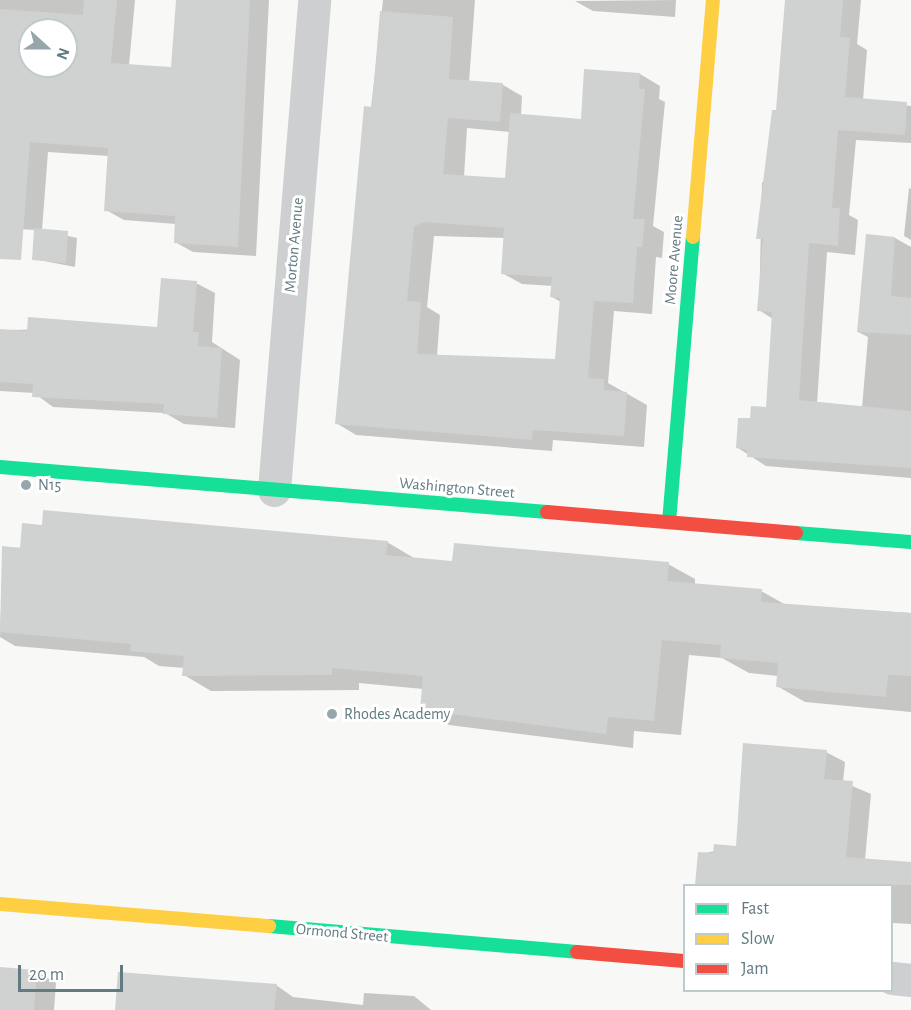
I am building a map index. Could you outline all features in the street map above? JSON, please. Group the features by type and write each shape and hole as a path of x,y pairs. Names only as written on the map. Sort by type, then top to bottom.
{"street":[{"name":"Morton Avenue","path":"274,490 314,0"},
{"name":"Moore Avenue","path":"669,522 713,0"},
{"name":"Washington Street","path":"0,467 911,542"},
{"name":"Ormond Street","path":"0,904 683,961"},
{"path":"893,978 911,980"}],"building":[{"path":"84,0 117,0 111,63 171,67 176,0 250,0 238,247 174,243 175,216 104,211 108,148 30,142 21,260 0,259 0,9 83,15"},
{"path":"785,0 843,0 840,37 850,38 845,97 907,102 905,135 838,130 832,208 840,208 838,246 809,243 799,400 911,411 911,468 747,457 747,450 736,448 738,418 750,418 751,406 766,407 772,312 757,311 763,239 756,239 772,110 776,110"},
{"path":"380,11 453,17 449,79 503,83 500,122 448,118 443,174 505,178 510,113 581,119 584,69 640,73 639,89 645,89 633,219 645,219 642,247 637,247 633,303 594,301 588,378 604,379 604,390 627,392 624,436 533,430 532,440 335,424 364,106 372,107","holes":["425,222 504,228 501,274 552,277 550,297 560,298 555,359 417,354 421,302 407,301 414,226"]},
{"path":"34,228 68,231 66,263 32,260"},
{"path":"866,234 895,237 891,296 911,298 911,335 857,332"},
{"path":"161,278 197,281 193,332 199,332 198,346 222,348 217,418 163,414 164,404 32,397 33,384 0,382 0,329 27,331 28,317 157,327"},
{"path":"43,510 388,541 386,555 452,561 454,543 669,562 667,581 762,589 761,602 911,613 911,676 888,675 886,697 776,687 778,663 720,658 721,645 662,640 654,721 608,717 606,734 420,710 423,676 332,668 332,675 182,676 184,656 130,651 131,644 0,632 2,546 20,548 22,523 42,525"},
{"path":"743,743 827,750 824,779 853,781 846,857 911,862 911,885 695,884 698,852 713,853 714,844 736,846"},
{"path":"0,967 37,970 34,1010 0,1010"},
{"path":"118,972 277,984 274,1010 115,1010"}],"traffic: fast":[{"path":"669,522 693,237"},
{"path":"0,467 547,512"},
{"path":"796,533 911,542"},
{"path":"269,926 577,952"}],"traffic: slow":[{"path":"693,237 713,0"},
{"path":"0,904 269,926"}],"traffic: jam":[{"path":"547,512 796,533"},
{"path":"577,952 683,961"}],"place":[{"name":"N15","path":"26,485"},
{"name":"Rhodes Academy","path":"332,714"}]}
